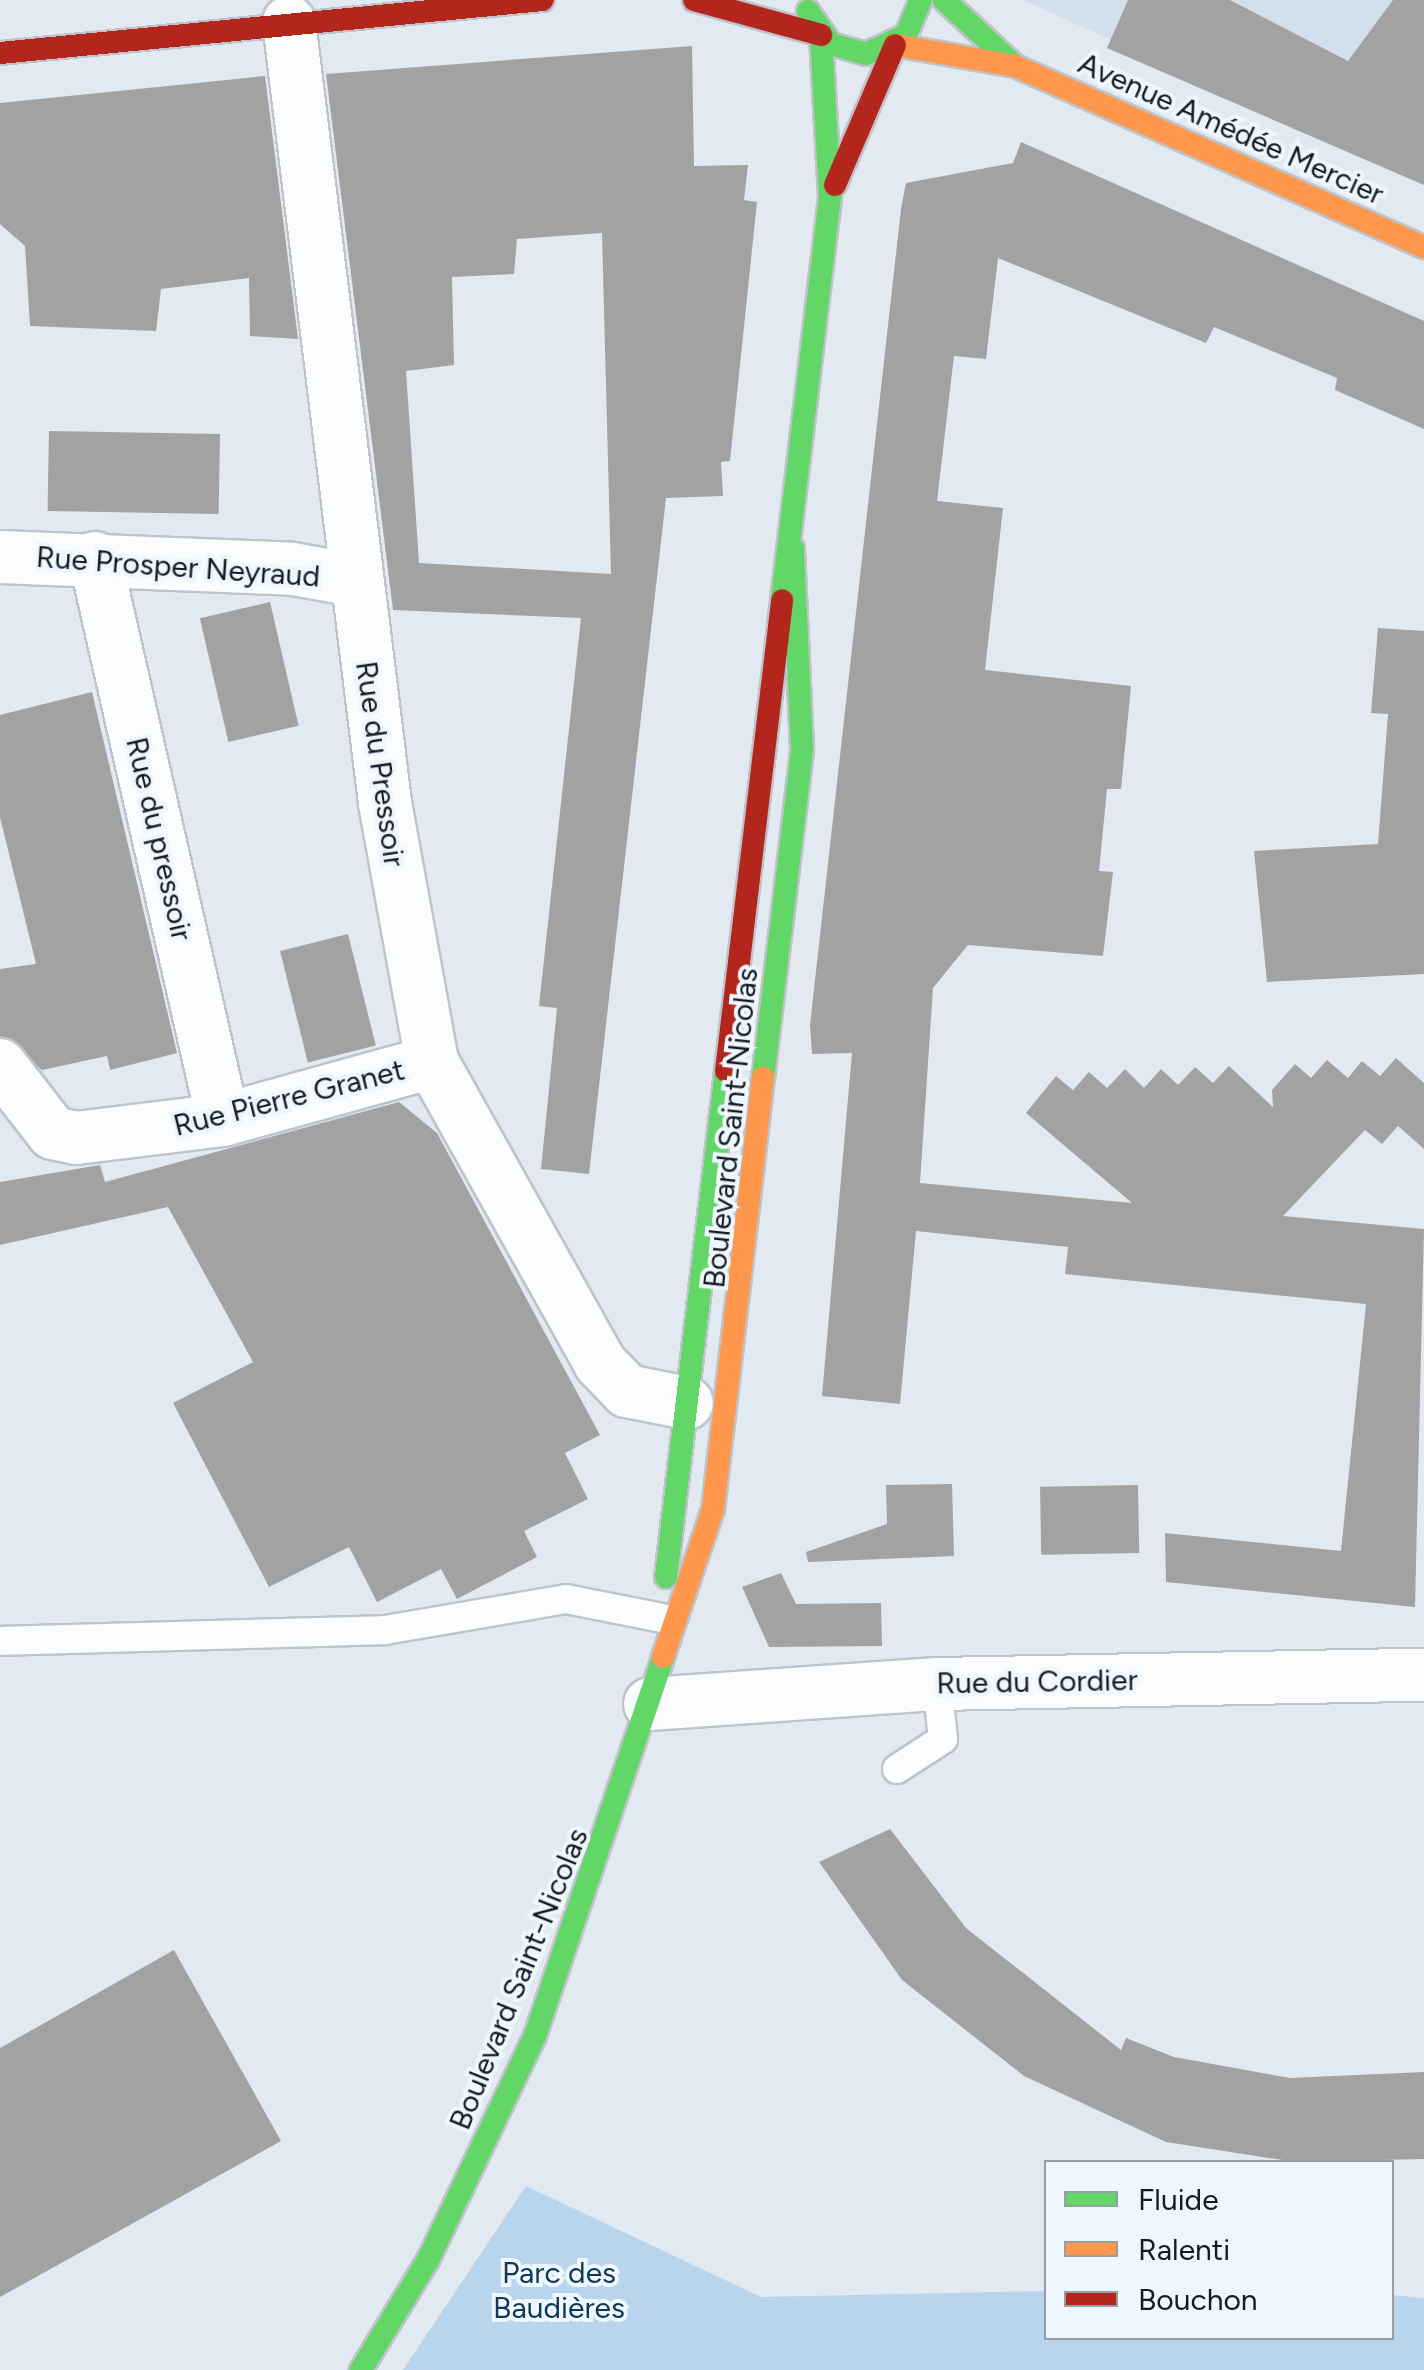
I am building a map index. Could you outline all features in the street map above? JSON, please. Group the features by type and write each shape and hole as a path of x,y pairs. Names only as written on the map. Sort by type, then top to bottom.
{"main road":[{"path":"0,53 542,0"},
{"path":"694,0 821,35 850,52 895,45 1014,66"},
{"path":"806,0 821,35 830,197"},
{"path":"830,197 895,45 920,0"},
{"path":"944,0 1014,66"},
{"name":"Avenue Amédée Mercier","path":"1014,66 1424,247"},
{"name":"Boulevard Saint-Nicolas","path":"650,1704 763,732 793,548 830,197"},
{"name":"Boulevard Saint-Nicolas","path":"361,2370 428,2260 535,2036 713,1509 729,1421 802,749 793,548"}],"street":[{"name":"Rue du Pressoir","path":"289,22 355,580 407,962 432,1062 600,1363 627,1391 687,1403"},
{"name":"Rue Prosper Neyraud","path":"0,557 95,558 355,580"},
{"name":"Rue du pressoir","path":"95,558 223,1120"},
{"name":"Rue Pierre Granet","path":"0,1064 53,1133 128,1136 223,1120 432,1062"},
{"name":"Rue du Cordier","path":"650,1704 937,1684 1424,1675"}],"lane":[{"path":"0,1640 385,1630 566,1598 662,1618"},
{"path":"897,1769 943,1739 937,1684"}],"shaded area":[{"path":"1023,0 1424,0 1424,185 1113,50 1111,40"}],"green space":[{"name":"Parc des Baudières","path":"526,2186 761,2297 1044,2291 1044,2340 1394,2340 1394,2295 1424,2298 1424,2370 403,2370"}],"building":[{"path":"1128,0 1230,0 1348,61 1393,0 1424,0 1424,185 1107,48"},
{"path":"692,46 694,166 748,165 744,200 757,202 730,461 721,462 723,496 666,498 589,1174 541,1169 557,1008 539,1006 581,618 393,610 326,74","holes":["602,233 611,574 419,563 406,371 454,365 452,277 514,274 517,239"]},
{"path":"265,76 298,339 250,336 249,278 161,289 156,331 30,326 25,246 0,224 0,103"},
{"path":"1021,142 1424,321 1424,429 1335,390 1337,378 1214,327 1206,343 998,258 986,359 954,356 937,501 1003,508 985,670 1131,686 1121,789 1107,789 1099,871 1113,872 1103,956 968,945 933,988 920,1183 1132,1203 1026,1113 1056,1076 1073,1090 1089,1072 1107,1088 1125,1069 1144,1088 1161,1069 1178,1085 1195,1067 1213,1083 1229,1066 1273,1107 1272,1090 1295,1064 1311,1078 1327,1060 1348,1078 1362,1061 1380,1076 1396,1058 1424,1083 1424,1149 1398,1126 1382,1144 1365,1130 1283,1216 1424,1229 1415,1607 1166,1582 1165,1533 1341,1551 1366,1304 1065,1274 1068,1247 916,1231 900,1404 822,1396 852,1053 812,1054 810,1025 901,209 906,183 1013,163"},
{"path":"49,431 220,434 219,514 48,511"},
{"path":"270,602 299,726 228,742 200,618"},
{"path":"1378,628 1424,631 1424,974 1267,982 1254,851 1378,844 1388,714 1371,713"},
{"path":"92,692 177,1053 110,1070 107,1056 42,1070 0,1036 0,969 36,964 0,817 0,715"},
{"path":"348,934 376,1046 308,1063 280,951"},
{"path":"399,1102 437,1133 600,1435 565,1453 588,1499 524,1531 537,1557 457,1599 441,1569 377,1602 349,1547 269,1587 173,1403 253,1362 168,1207 0,1245 0,1182 100,1165 105,1182"},
{"path":"952,1484 954,1556 808,1562 806,1552 887,1524 886,1485"},
{"path":"1138,1485 1139,1553 1041,1555 1040,1487"},
{"path":"781,1573 796,1604 881,1603 882,1646 769,1647 742,1587"},
{"path":"890,1829 966,1928 1121,2050 1126,2038 1174,2057 1290,2078 1424,2072 1424,2159 1282,2160 1166,2142 1024,2076 902,1980 819,1862"},
{"path":"174,1950 281,2141 0,2297 0,2048"}],"traffic: fast":[{"path":"808,11 831,44 866,54 906,35 921,0"},
{"path":"944,0 1015,66"},
{"path":"782,600 830,197 821,35"},
{"path":"763,1078 802,749 793,548"},
{"path":"666,1577 726,1071"},
{"path":"361,2370 428,2260 535,2036 663,1657"}],"traffic: slow":[{"path":"895,45 1015,66 1424,247"},
{"path":"663,1657 713,1509 763,1078"}],"traffic: jam":[{"path":"0,53 542,0"},
{"path":"694,0 821,35"},
{"path":"835,185 895,45"},
{"path":"726,1071 782,600"}]}
